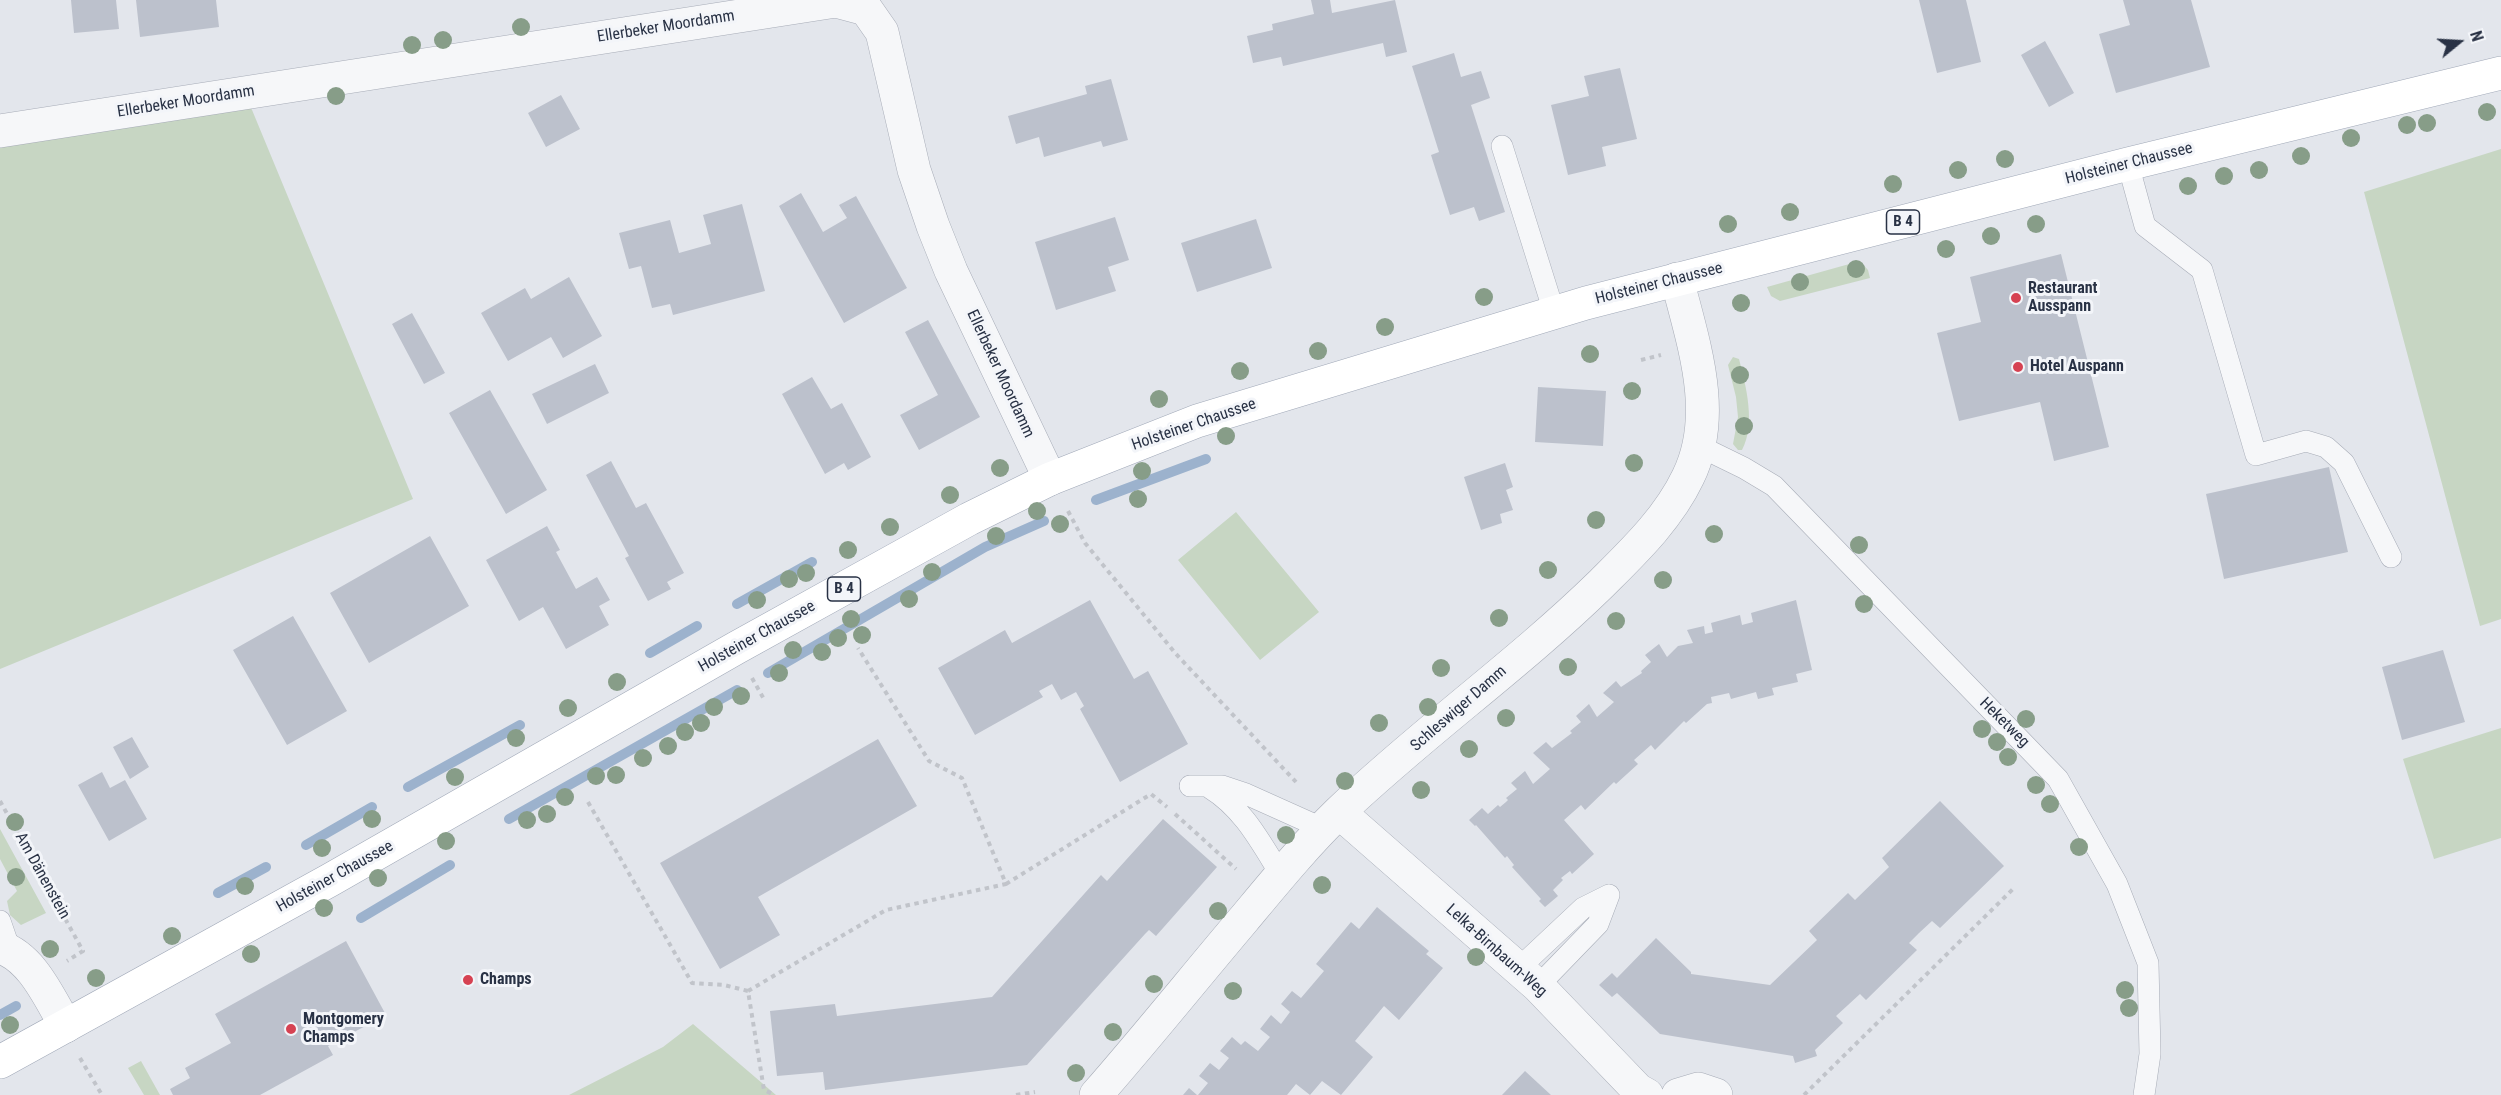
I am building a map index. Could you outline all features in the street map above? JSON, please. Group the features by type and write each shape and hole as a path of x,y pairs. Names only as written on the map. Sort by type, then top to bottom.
{"main road":[{"name":"Holsteiner Chaussee","path":"0,1062 401,840 736,648 969,519 1050,479 1197,421 1554,312 2128,164 2501,73"}],"street":[{"name":"Ellerbeker Moordamm","path":"0,131 836,1 866,9 882,32 914,170 933,226 951,271 1050,479"},
{"name":"Schleswiger Damm","path":"1096,1095 1281,875 1331,821 1574,610 1639,547 1674,503 1689,476 1699,446 1703,422 1701,383 1677,279"},
{"name":"Lelka-Birnbaum-Weg","path":"1331,821 1528,977 1638,1090 1647,1095"},
{"path":"3,939 37,978 66,1026"},
{"path":"1678,1095 1698,1089 1716,1095"}],"lane":[{"path":"1502,146 1554,312"},
{"path":"2128,164 2145,226 2202,270 2256,455 2306,441 2326,447 2344,463 2391,557"},
{"name":"Heketweg","path":"1699,446 1774,486 2058,778 2117,884 2148,963 2150,1054 2144,1095"},
{"path":"1281,875 1244,817 1225,797 1199,786 1222,786 1331,821"}],"path":[{"path":"1050,479 1085,543 1176,654 1297,783"},
{"path":"858,648 929,761 962,778 1006,884"},
{"path":"588,802 692,983 724,985 748,991 886,910 1006,884 1151,794 1236,869"},
{"name":"Am Dänenstein","path":"0,801 83,951"},
{"path":"1804,1095 2013,889"},
{"path":"748,991 764,1090 775,1095"},
{"path":"80,1058 102,1095"},
{"path":"1016,1095 1035,1092"}],"green space":[{"path":"245,93 413,499 0,669 0,131"},
{"path":"2501,149 2501,619 2480,626 2364,192"},
{"path":"1860,261 1868,270 1870,278 1780,301 1771,296 1767,287"},
{"path":"1733,357 1739,359 1748,405 1748,429 1742,450 1738,450 1733,444 1738,417 1736,397 1728,365"},
{"path":"1236,512 1319,612 1260,660 1178,560"},
{"path":"2501,728 2501,838 2434,859 2403,759"},
{"path":"0,829 46,913 21,925 10,915 7,901 17,891 0,859"},
{"path":"693,1024 776,1095 569,1095 663,1047"},
{"path":"141,1061 160,1095 144,1095 128,1068"}],"building":[{"path":"71,0 116,0 119,29 74,33"},
{"path":"136,0 216,0 219,27 140,37"},
{"path":"1311,0 1330,0 1332,13 1395,0 1407,52 1386,57 1383,43 1283,66 1281,57 1253,63 1247,36 1273,30 1272,24 1314,14"},
{"path":"1919,0 1966,0 1981,62 1937,73"},
{"path":"2123,0 2191,0 2210,67 2116,93 2099,34 2130,25"},
{"path":"2045,41 2074,93 2049,107 2021,55"},
{"path":"1454,53 1461,77 1481,71 1490,98 1471,105 1505,212 1479,221 1474,207 1450,215 1431,155 1439,152 1412,66"},
{"path":"1620,68 1637,139 1602,147 1606,166 1568,175 1551,105 1589,96 1584,76"},
{"path":"1111,79 1128,140 1103,147 1101,141 1044,157 1039,137 1016,144 1008,116 1087,94 1085,86"},
{"path":"561,95 580,129 546,147 528,113"},
{"path":"801,193 823,232 847,218 839,205 856,196 907,288 844,323 779,206"},
{"path":"742,204 765,291 673,315 670,304 652,308 641,266 629,269 619,233 670,220 679,253 711,244 703,215"},
{"path":"1115,217 1129,260 1108,267 1116,291 1056,310 1035,242"},
{"path":"1256,219 1272,268 1197,292 1181,243"},
{"name":"Hotel Auspann","path":"2061,254 2109,447 2054,461 2040,402 1959,421 1937,333 1981,322 1970,277"},
{"path":"569,277 602,336 563,358 551,337 508,361 481,313 525,288 531,299"},
{"path":"412,313 445,373 424,384 392,324"},
{"path":"928,320 980,417 919,450 900,415 938,395 905,332"},
{"path":"595,364 609,393 547,424 532,394"},
{"path":"812,377 831,409 842,403 871,457 848,470 844,463 825,474 782,394"},
{"path":"1538,387 1606,391 1603,446 1535,442"},
{"path":"490,390 547,490 506,514 449,413"},
{"path":"611,461 636,508 646,503 684,573 667,582 671,589 648,601 625,558 629,556 586,475"},
{"path":"1505,463 1513,487 1506,490 1513,510 1500,514 1502,523 1481,530 1464,477"},
{"path":"2329,467 2348,552 2224,579 2206,494"},
{"path":"547,526 560,550 556,552 576,589 597,577 610,600 599,606 609,625 566,649 543,607 519,621 486,560"},
{"path":"430,536 469,606 369,663 330,593"},
{"path":"1090,600 1134,679 1148,671 1188,744 1120,782 1080,709 1084,706 1076,692 1061,700 1052,684 1039,691 1043,697 975,735 938,668 1005,630 1012,643"},
{"path":"1796,600 1812,670 1796,674 1798,682 1772,688 1774,695 1758,699 1756,692 1731,699 1729,693 1711,697 1712,703 1707,704 1686,723 1684,721 1655,750 1651,745 1634,760 1638,764 1616,784 1614,782 1585,810 1581,805 1564,820 1594,854 1572,874 1570,871 1561,878 1563,880 1553,890 1558,896 1545,907 1539,901 1541,899 1512,867 1514,865 1507,856 1505,858 1469,820 1482,808 1488,814 1498,805 1500,807 1506,802 1508,800 1506,798 1517,789 1511,783 1525,771 1533,784 1550,769 1533,753 1546,742 1552,748 1572,733 1570,731 1581,722 1576,716 1589,704 1597,717 1614,702 1603,693 1616,681 1621,687 1642,673 1641,671 1651,662 1645,655 1659,644 1667,657 1678,646 1693,643 1687,630 1704,626 1705,634 1713,632 1711,623 1740,615 1742,625 1753,622 1751,613"},
{"path":"293,616 347,711 287,745 233,650"},
{"path":"2443,650 2465,722 2402,740 2382,667"},
{"path":"132,737 149,767 130,779 113,747"},
{"path":"878,739 917,806 758,897 780,935 720,969 660,863"},
{"path":"102,772 110,788 125,780 147,819 109,841 78,785"},
{"path":"1940,801 2004,866 1940,928 1932,921 1919,933 1909,943 1917,950 1866,1000 1860,994 1836,1016 1843,1023 1815,1050 1817,1056 1795,1063 1793,1056 1660,1034 1617,993 1612,997 1599,985 1612,973 1617,978 1656,938 1691,974 1770,985 1817,940 1809,931 1848,893 1855,900 1889,867 1882,858"},
{"path":"1163,819 1217,867 1156,936 1149,930 1145,934 1027,1065 825,1090 823,1072 777,1076 770,1011 835,1004 837,1016 992,997 1101,875 1107,881"},
{"path":"1377,907 1429,951 1426,954 1443,968 1399,1020 1384,1006 1355,1041 1373,1057 1341,1095 1322,1081 1310,1095 1296,1084 1287,1095 1198,1095 1208,1083 1199,1076 1210,1063 1219,1070 1229,1058 1220,1051 1232,1037 1241,1045 1245,1041 1258,1051 1270,1037 1260,1029 1271,1015 1281,1024 1290,1012 1281,1004 1292,991 1301,998 1324,971 1316,964 1351,922 1359,929"},
{"name":"Montgomery Champs","path":"346,941 386,1015 328,1046 333,1055 260,1095 173,1095 170,1089 190,1078 185,1068 231,1043 215,1014"},
{"path":"1525,1071 1551,1095 1502,1095"},
{"path":"1189,1088 1197,1095 1183,1095"}],"waterway":[{"path":"1096,500 1206,459"},
{"path":"768,673 985,547 1044,521"},
{"path":"737,604 812,562"},
{"path":"650,653 697,626"},
{"path":"509,819 737,690"},
{"path":"408,787 520,725"},
{"path":"306,845 372,807"},
{"path":"361,918 450,865"},
{"path":"218,893 266,867"},
{"path":"0,1015 16,1006"}],"place":[{"name":"Restaurant Ausspann","path":"2016,298"},
{"name":"Hotel Auspann","path":"2018,367"},
{"name":"Champs","path":"468,980"},
{"name":"Montgomery Champs","path":"291,1029"}]}
